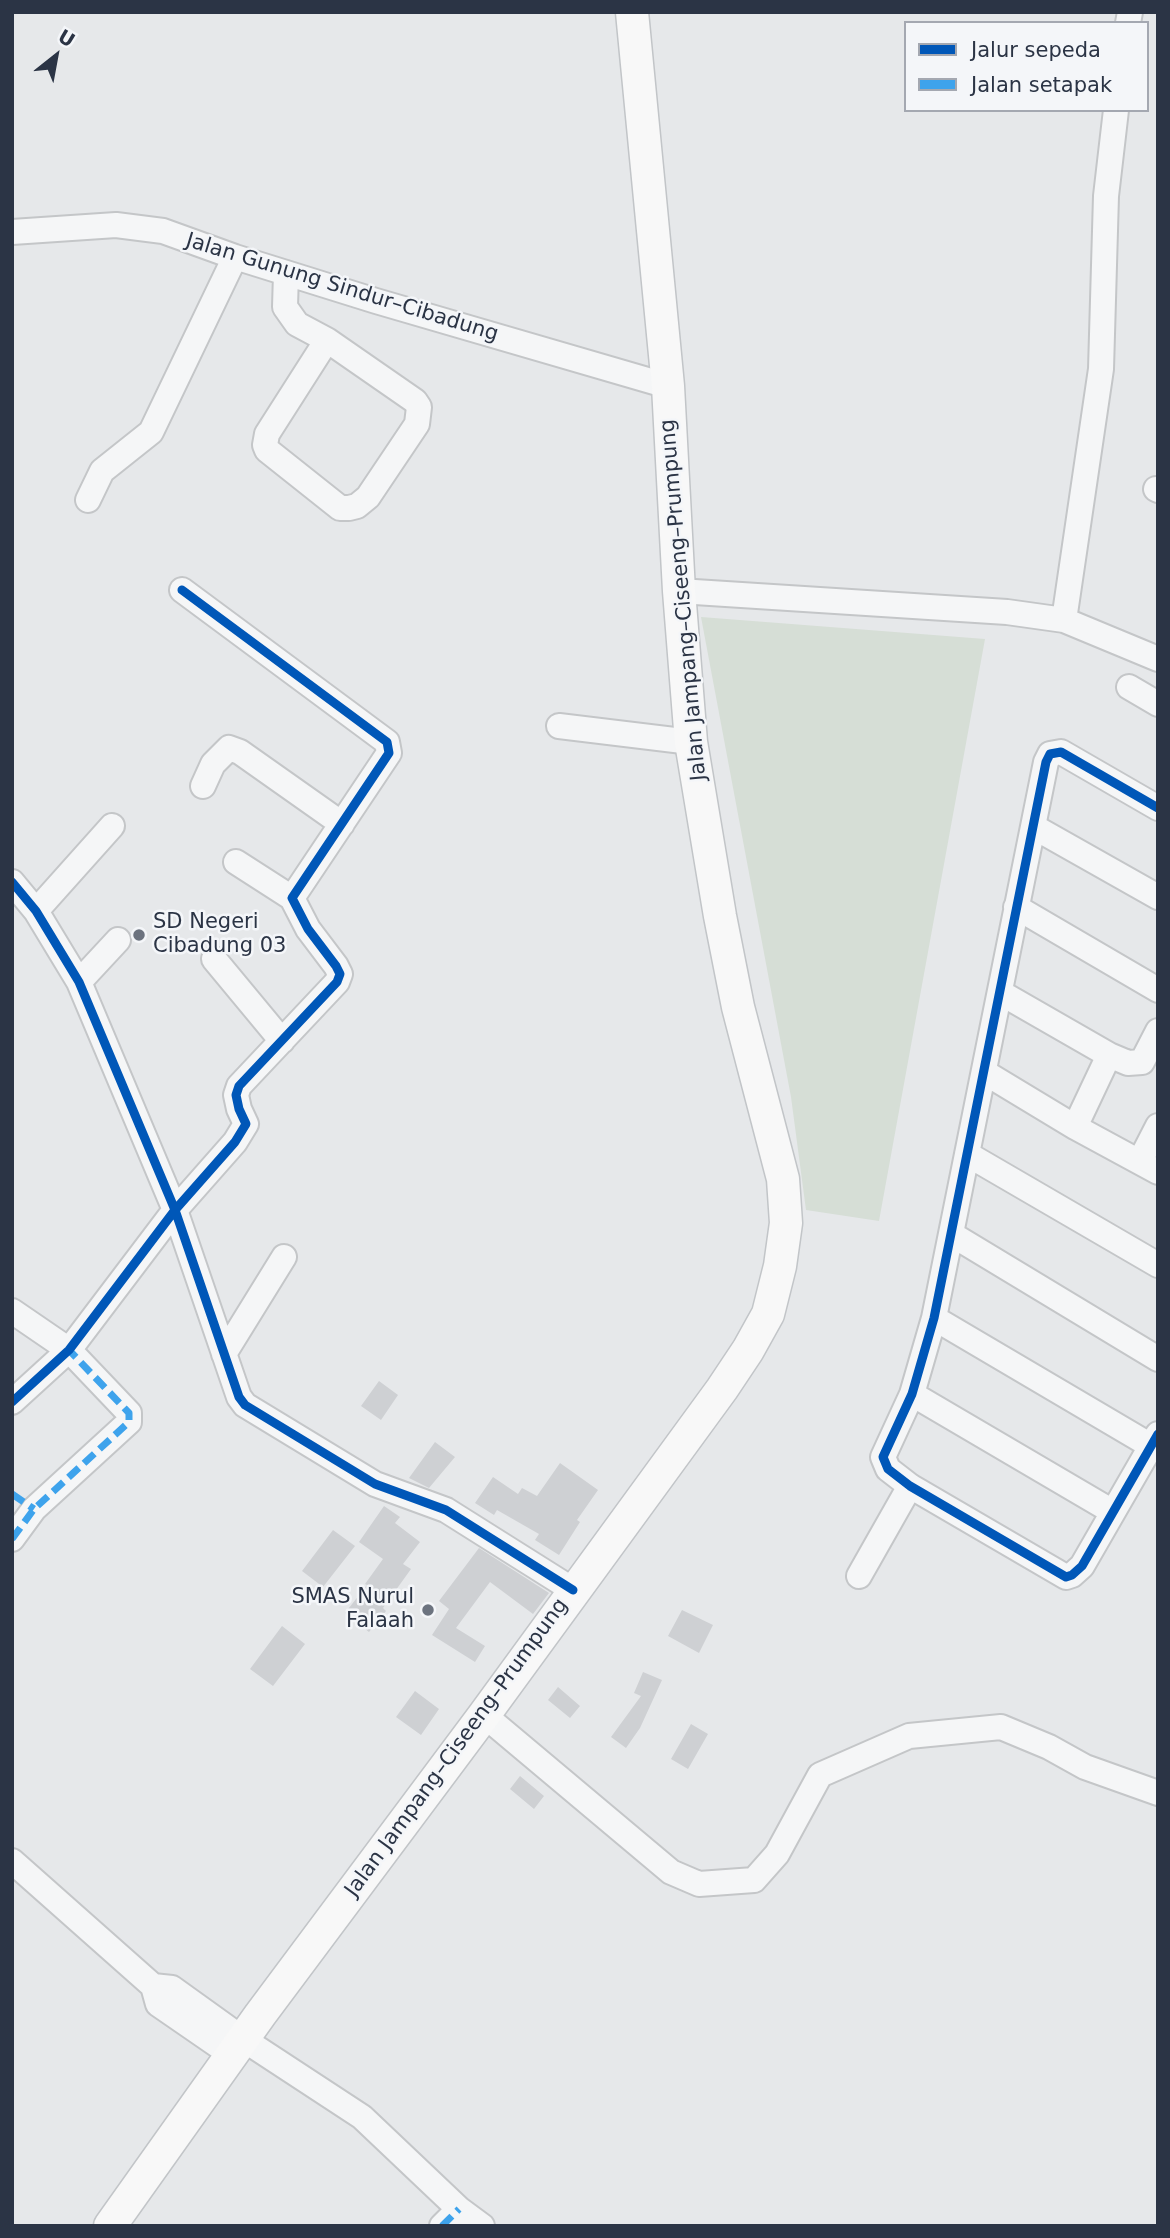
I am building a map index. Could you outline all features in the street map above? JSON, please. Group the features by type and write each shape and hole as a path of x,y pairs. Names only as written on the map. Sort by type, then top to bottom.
{"main road":[{"name":"Jalan Jampang–Ciseeng–Prumpung","path":"110,2226 237,2047 484,1715 748,1350 768,1314 780,1266 786,1223 783,1179 738,1007 691,742 667,386 632,12"}],"street":[{"path":"1054,619 1101,369 1106,196 1116,112"},
{"name":"Jalan Gunung Sindur–Cibadung","path":"12,232 116,225 163,231 286,273 667,386"},
{"path":"88,500 102,471 151,432 235,257"},
{"path":"286,273 285,307 297,324 327,340 415,401 419,407 417,424 369,497 357,506 349,508 340,508 267,450 265,443 267,435 327,340"},
{"path":"182,590 387,743 389,753 292,898"},
{"path":"679,592 1007,612 1054,619 1158,659"},
{"path":"1129,687 1158,704"},
{"path":"559,726 691,742"},
{"path":"203,786 213,764 229,748 240,752 342,824"},
{"path":"934,1318 1155,1443 1082,1566 1072,1575 1066,1577 910,1486 888,1469 883,1457 912,1394 934,1318 1046,762 1050,754 1061,752 1158,808"},
{"path":"36,911 113,826"},
{"path":"1034,827 1158,897"},
{"path":"12,1402 69,1350 175,1210 235,1142 246,1124 236,1095 239,1087 329,992 340,974 303,920 292,898 236,862"},
{"path":"12,882 36,911 79,982 175,1210 239,1397 245,1405 375,1484 446,1510 573,1590"},
{"path":"1016,906 1158,990"},
{"path":"79,982 118,940"},
{"path":"214,959 282,1041"},
{"path":"1001,993 1128,1063 1142,1062 1158,1031"},
{"path":"1075,1127 1110,1055"},
{"path":"984,1072 1075,1127 1149,1166 1158,1126"},
{"path":"967,1154 1158,1265"},
{"path":"951,1234 1158,1359"},
{"path":"224,1354 284,1257"},
{"path":"12,1311 69,1350 129,1413 129,1422 34,1509 12,1539"},
{"path":"912,1394 1113,1512"},
{"path":"859,1576 910,1486"},
{"path":"484,1715 671,1872 699,1884 754,1880 777,1854 820,1775 908,1736 1001,1727 1049,1747 1084,1767 1158,1793"},
{"path":"12,1861 153,1986 172,1988 237,2047 362,2117 450,2217 482,2226"}],"shaded area":[{"path":"701,617 985,639 879,1221 806,1210 791,1097"}],"building":[{"path":"379,1381 398,1395 381,1420 361,1406"},
{"path":"435,1442 455,1457 429,1488 409,1478"},
{"path":"560,1463 598,1490 577,1520 580,1522 559,1555 535,1540 539,1534 497,1510 494,1515 475,1503 493,1477 518,1494 522,1488 537,1496"},
{"path":"384,1506 400,1517 395,1523 420,1542 403,1564 411,1569 383,1608 386,1611 369,1632 345,1613 383,1559 359,1542"},
{"path":"333,1530 355,1546 323,1587 302,1571"},
{"path":"479,1548 549,1593 533,1614 490,1582 456,1628 485,1646 475,1662 432,1635 449,1609 439,1601"},
{"path":"682,1610 713,1625 699,1653 668,1636"},
{"path":"282,1626 305,1644 273,1686 250,1669"},
{"path":"643,1672 662,1680 640,1728 626,1748 611,1737 641,1696 634,1693"},
{"path":"558,1687 580,1706 570,1718 548,1700"},
{"path":"415,1691 439,1709 421,1735 396,1717"},
{"path":"691,1724 708,1734 688,1769 671,1759"},
{"path":"520,1776 544,1796 534,1809 510,1789"}],"marked path":[{"path":"12,1539 34,1509 129,1422 129,1413 69,1350"},
{"path":"12,1494 34,1509"},
{"path":"442,2226 459,2209"}],"cycle path":[{"path":"12,1402 69,1350 175,1210 235,1142 246,1124 236,1095 239,1086 337,982 340,974 336,966 308,929 292,898 389,753 387,742 182,590"},
{"path":"1158,808 1061,752 1050,754 1046,762 934,1318 912,1394 883,1457 888,1469 910,1486 1066,1577 1082,1566 1158,1434"},
{"path":"12,882 36,911 79,982 175,1210 239,1397 245,1405 375,1484 446,1510 573,1590"}],"place":[{"name":"SD Negeri Cibadung 03","path":"139,935"},
{"name":"SMAS Nurul Falaah","path":"428,1610"}]}
